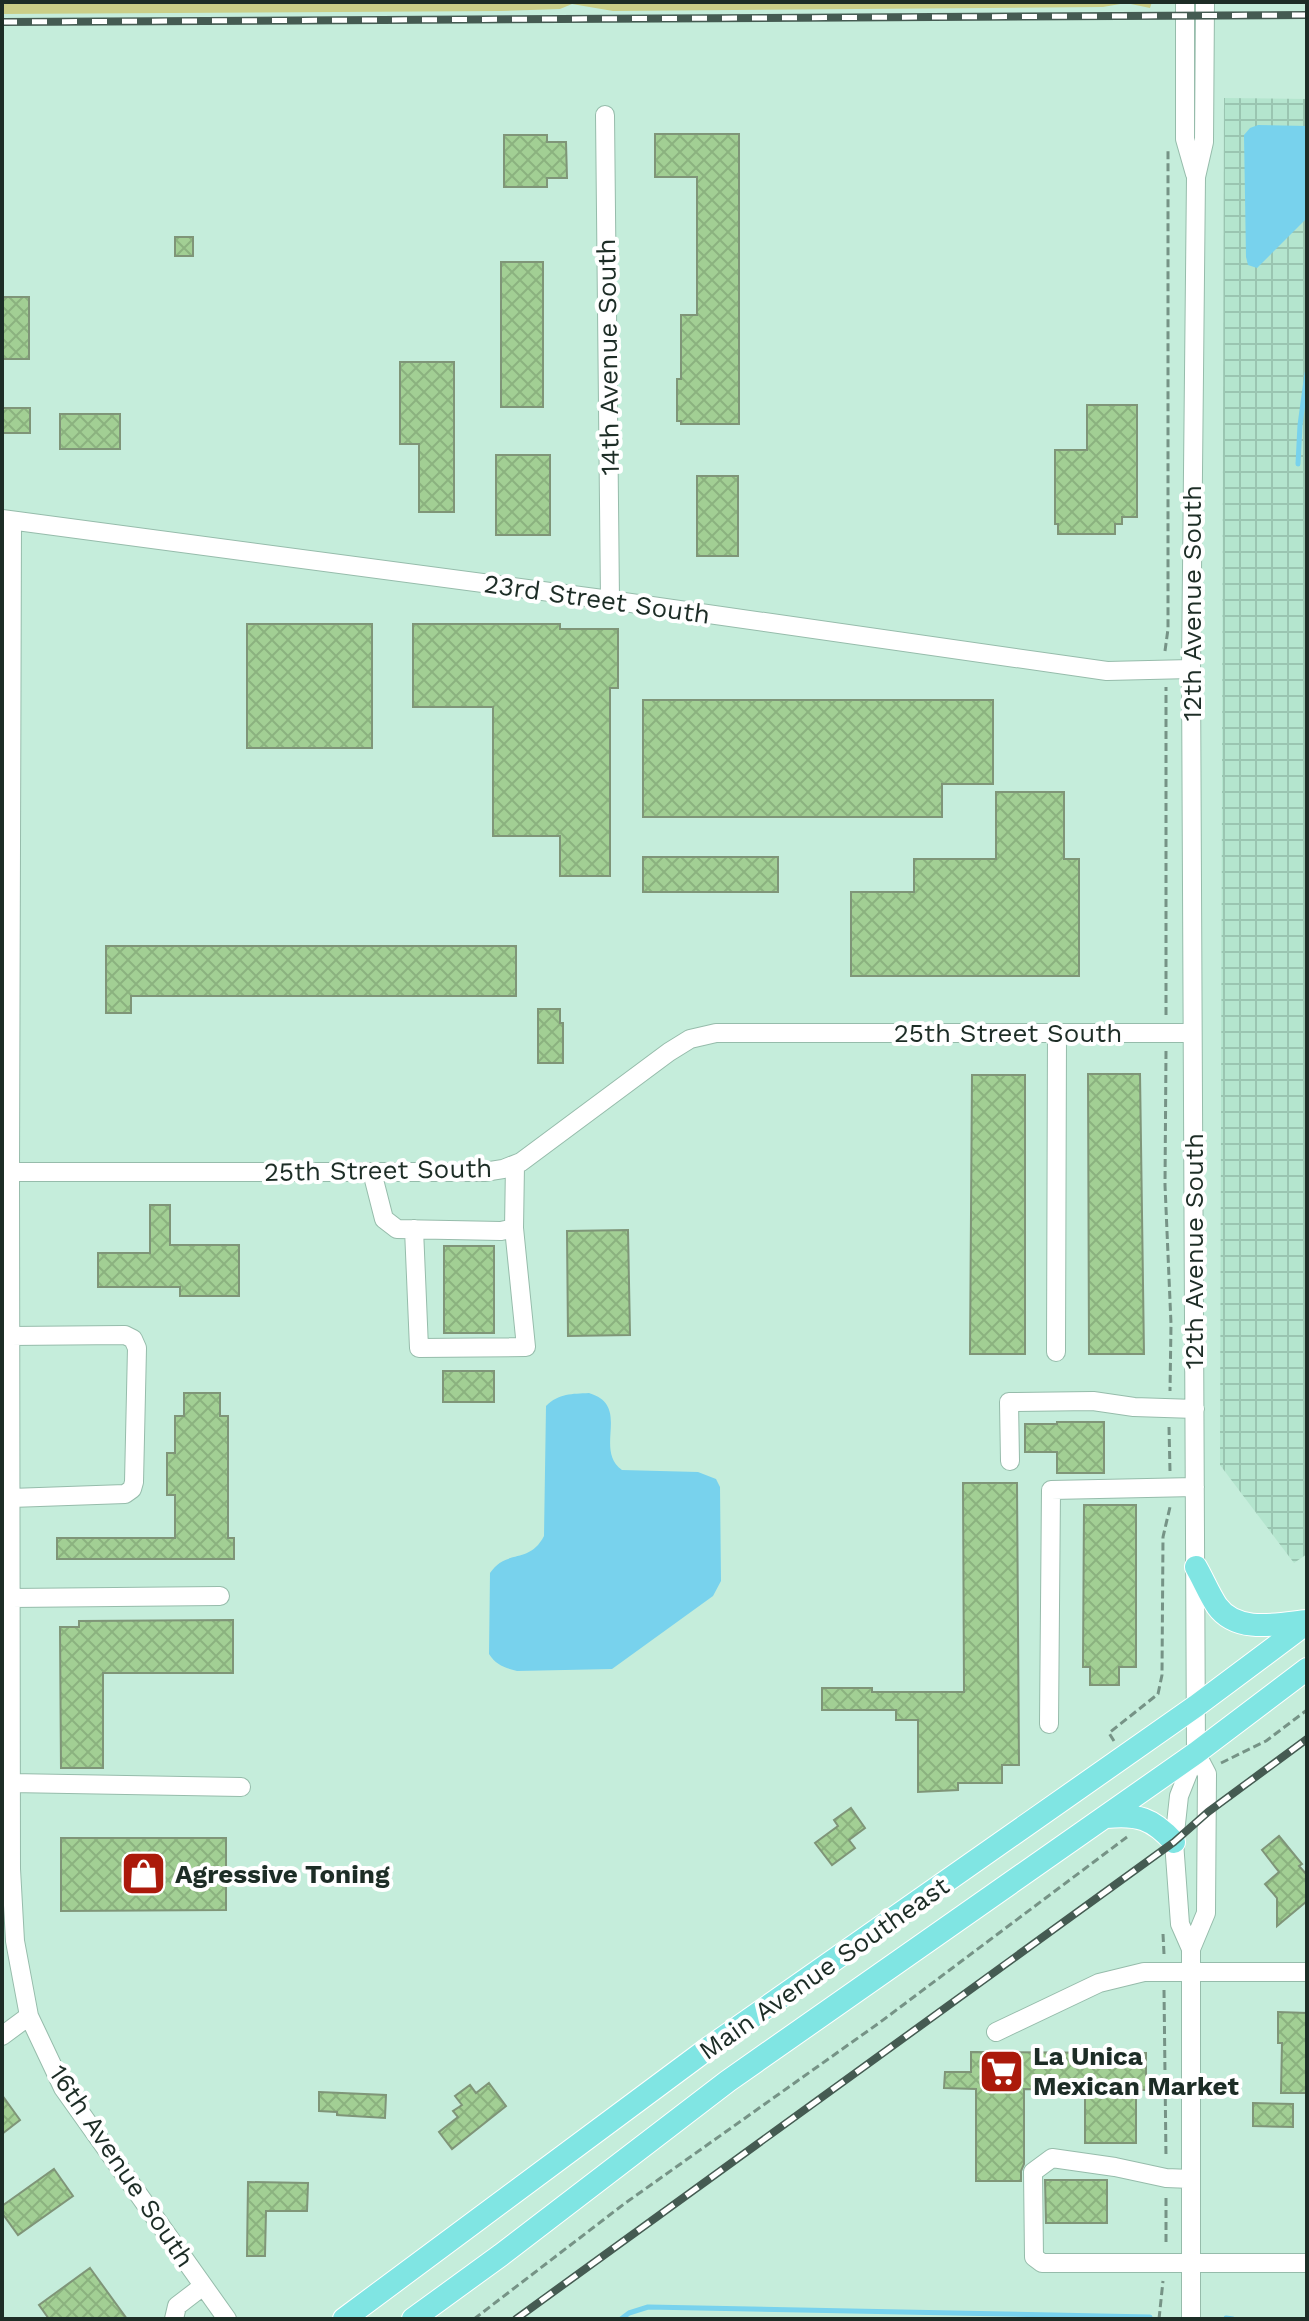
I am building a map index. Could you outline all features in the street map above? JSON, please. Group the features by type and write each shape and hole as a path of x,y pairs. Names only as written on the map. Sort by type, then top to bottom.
{"main road":[{"path":"1196,1567 1218,1607 1230,1619 1257,1626 1307,1622"},
{"name":"Main Avenue Southeast","path":"344,2319 710,2047 1196,1706 1307,1622"},
{"name":"Main Avenue Southeast","path":"413,2319 728,2081 1196,1753 1307,1669"},
{"path":"1104,1817 1131,1815 1149,1821 1174,1842"}],"street":[{"name":"12th Avenue South","path":"1185,2 1185,139 1196,177"},
{"name":"12th Avenue South","path":"1191,2319 1191,1949 1206,1913 1207,1774 1196,1753 1191,669 1196,177 1204,142 1205,2"},
{"name":"14th Avenue South","path":"605,115 610,600"},
{"name":"23rd Street South","path":"7,520 610,600 1107,671 1191,669"},
{"name":"16th Avenue South","path":"7,520 6,1475 11,1498 7,1752 11,1783 11,1869 8,1914 29,2016 63,2088 227,2319"},
{"name":"25th Street South","path":"6,1172 484,1172 515,1165 690,1039 716,1033 1192,1033"},
{"path":"1056,1352 1057,1033"},
{"path":"414,1229 419,1348 526,1347 514,1228 515,1165"},
{"path":"372,1172 384,1219 397,1229 501,1231 514,1228"},
{"path":"7,1326 125,1335 133,1339 137,1348 132,1489 125,1494 11,1498"},
{"path":"1010,1461 1009,1402 1093,1401 1134,1407 1195,1409"},
{"path":"1049,1724 1051,1490 1195,1487"},
{"path":"11,1598 220,1596"},
{"path":"1191,1949 1180,1924 1174,1842 1179,1796 1196,1753"},
{"path":"11,1783 241,1787"},
{"path":"996,2032 1099,1983 1144,1972 1307,1972"},
{"path":"2,2036 29,2016"},
{"path":"1191,2179 1166,2178 1052,2158 1033,2172 1034,2257 1042,2263 1307,2263"},
{"path":"174,2319 177,2306 203,2286"}],"path":[{"path":"1109,1733 1158,1694 1162,1675 1163,1537 1170,1506 1171,1324 1165,1185 1168,140"},
{"path":"1227,1758 1266,1741 1307,1710"},
{"path":"474,2319 624,2204 879,2023 1134,1832"},
{"path":"1159,2319 1165,2264 1166,2178 1162,1927"}],"shaded area":[{"path":"1224,98 1307,99 1307,1554 1294,1563 1220,1465"}],"green space":[{"path":"2,2 1152,2 1150,8 1126,3 1103,7 613,11 572,4 560,9 500,11 2,14"}],"water":[{"path":"1258,125 1307,126 1307,218 1257,268 1248,265 1246,257 1244,135"},
{"path":"589,1393 602,1399 608,1408 611,1451 614,1461 622,1470 698,1472 716,1479 720,1487 721,1581 713,1596 612,1669 513,1670 498,1663 489,1654 490,1573 504,1561 532,1550 544,1536 546,1406 561,1396"}],"building":[{"path":"655,134 739,134 739,424 681,424 677,421 677,379 681,379 681,315 697,315 697,177 655,177"},
{"path":"504,135 547,135 547,142 566,142 567,178 547,178 547,187 504,187"},
{"path":"175,237 193,237 193,256 175,256"},
{"path":"501,262 543,262 543,407 501,407"},
{"path":"2,297 29,297 29,359 2,359"},
{"path":"400,362 454,362 454,512 419,512 419,444 400,444"},
{"path":"1087,405 1137,405 1137,517 1122,517 1122,524 1115,524 1115,534 1058,534 1058,524 1055,524 1055,450 1087,450"},
{"path":"2,408 30,408 30,433 2,433"},
{"path":"60,414 120,414 120,449 60,449"},
{"path":"496,455 550,455 550,535 496,535"},
{"path":"697,476 738,476 738,556 697,556"},
{"path":"247,624 372,624 372,748 247,748"},
{"path":"413,624 560,624 560,629 618,629 618,688 610,688 610,876 560,876 560,836 493,836 493,707 413,707"},
{"path":"643,700 993,700 993,784 942,784 942,817 643,817"},
{"path":"996,792 1064,792 1064,859 1079,859 1079,976 851,976 851,892 914,892 914,859 996,859"},
{"path":"643,857 778,857 778,892 643,892"},
{"path":"106,946 516,946 516,996 131,996 131,1013 106,1013"},
{"path":"538,1009 560,1009 563,1063 538,1063"},
{"path":"1088,1074 1140,1074 1144,1354 1089,1354"},
{"path":"972,1075 1025,1075 1025,1354 970,1354"},
{"path":"150,1205 170,1205 170,1245 239,1245 239,1296 180,1296 180,1287 98,1287 98,1253 150,1253"},
{"path":"628,1230 630,1335 568,1336 567,1231"},
{"path":"444,1246 494,1246 494,1333 444,1333"},
{"path":"443,1371 494,1371 494,1402 443,1402"},
{"path":"184,1393 220,1393 220,1416 228,1416 228,1538 234,1538 234,1559 57,1559 57,1538 175,1538 175,1495 167,1495 167,1453 175,1453 175,1416 184,1416"},
{"path":"1104,1422 1104,1473 1057,1473 1057,1452 1025,1452 1025,1424"},
{"path":"963,1483 1017,1483 1019,1765 1002,1765 1002,1783 958,1783 958,1790 918,1792 918,1720 896,1720 896,1710 822,1710 822,1688 872,1688 872,1692 964,1692"},
{"path":"1084,1505 1136,1505 1136,1667 1119,1667 1119,1685 1090,1685 1090,1667 1083,1667"},
{"path":"233,1620 233,1673 103,1673 103,1768 61,1768 60,1627 79,1627 79,1621"},
{"path":"851,1808 865,1828 849,1840 855,1848 832,1865 815,1843 838,1826 834,1820"},
{"path":"1279,1836 1307,1875 1307,1901 1277,1926 1277,1898 1265,1884 1279,1872 1262,1850"},
{"name":"Agressive Toning","path":"61,1838 226,1838 226,1910 61,1911"},
{"path":"1278,2012 1307,2013 1307,2093 1281,2093 1282,2043 1278,2043"},
{"path":"971,2052 1146,2053 1146,2090 1136,2090 1136,2143 1085,2143 1085,2090 1024,2089 1024,2164 1021,2181 976,2181 976,2089 944,2088 945,2072 971,2072"},
{"path":"489,2083 506,2106 452,2149 439,2132 458,2117 453,2111 462,2105 455,2096 470,2085 476,2093"},
{"path":"319,2092 386,2095 385,2118 319,2111"},
{"path":"2,2095 20,2120 2,2134"},
{"path":"1253,2103 1293,2104 1293,2127 1253,2126"},
{"path":"54,2169 73,2196 18,2235 2,2213 2,2206"},
{"path":"1045,2180 1107,2180 1107,2223 1046,2223"},
{"path":"248,2182 308,2183 307,2211 266,2211 265,2256 247,2256"},
{"path":"90,2268 127,2319 49,2319 39,2305"}],"waterway":[{"path":"1298,464 1307,373"},
{"path":"621,2319 648,2307 1150,2317"},
{"path":"1226,2318 1233,2319"}],"railway":[{"path":"2,22 1307,15"},
{"path":"516,2319 1174,1842 1208,1812 1307,1739"}],"place":[{"name":"Agressive Toning","path":"144,1874"},
{"name":"La Unica Mexican Market","path":"1002,2071"}]}
